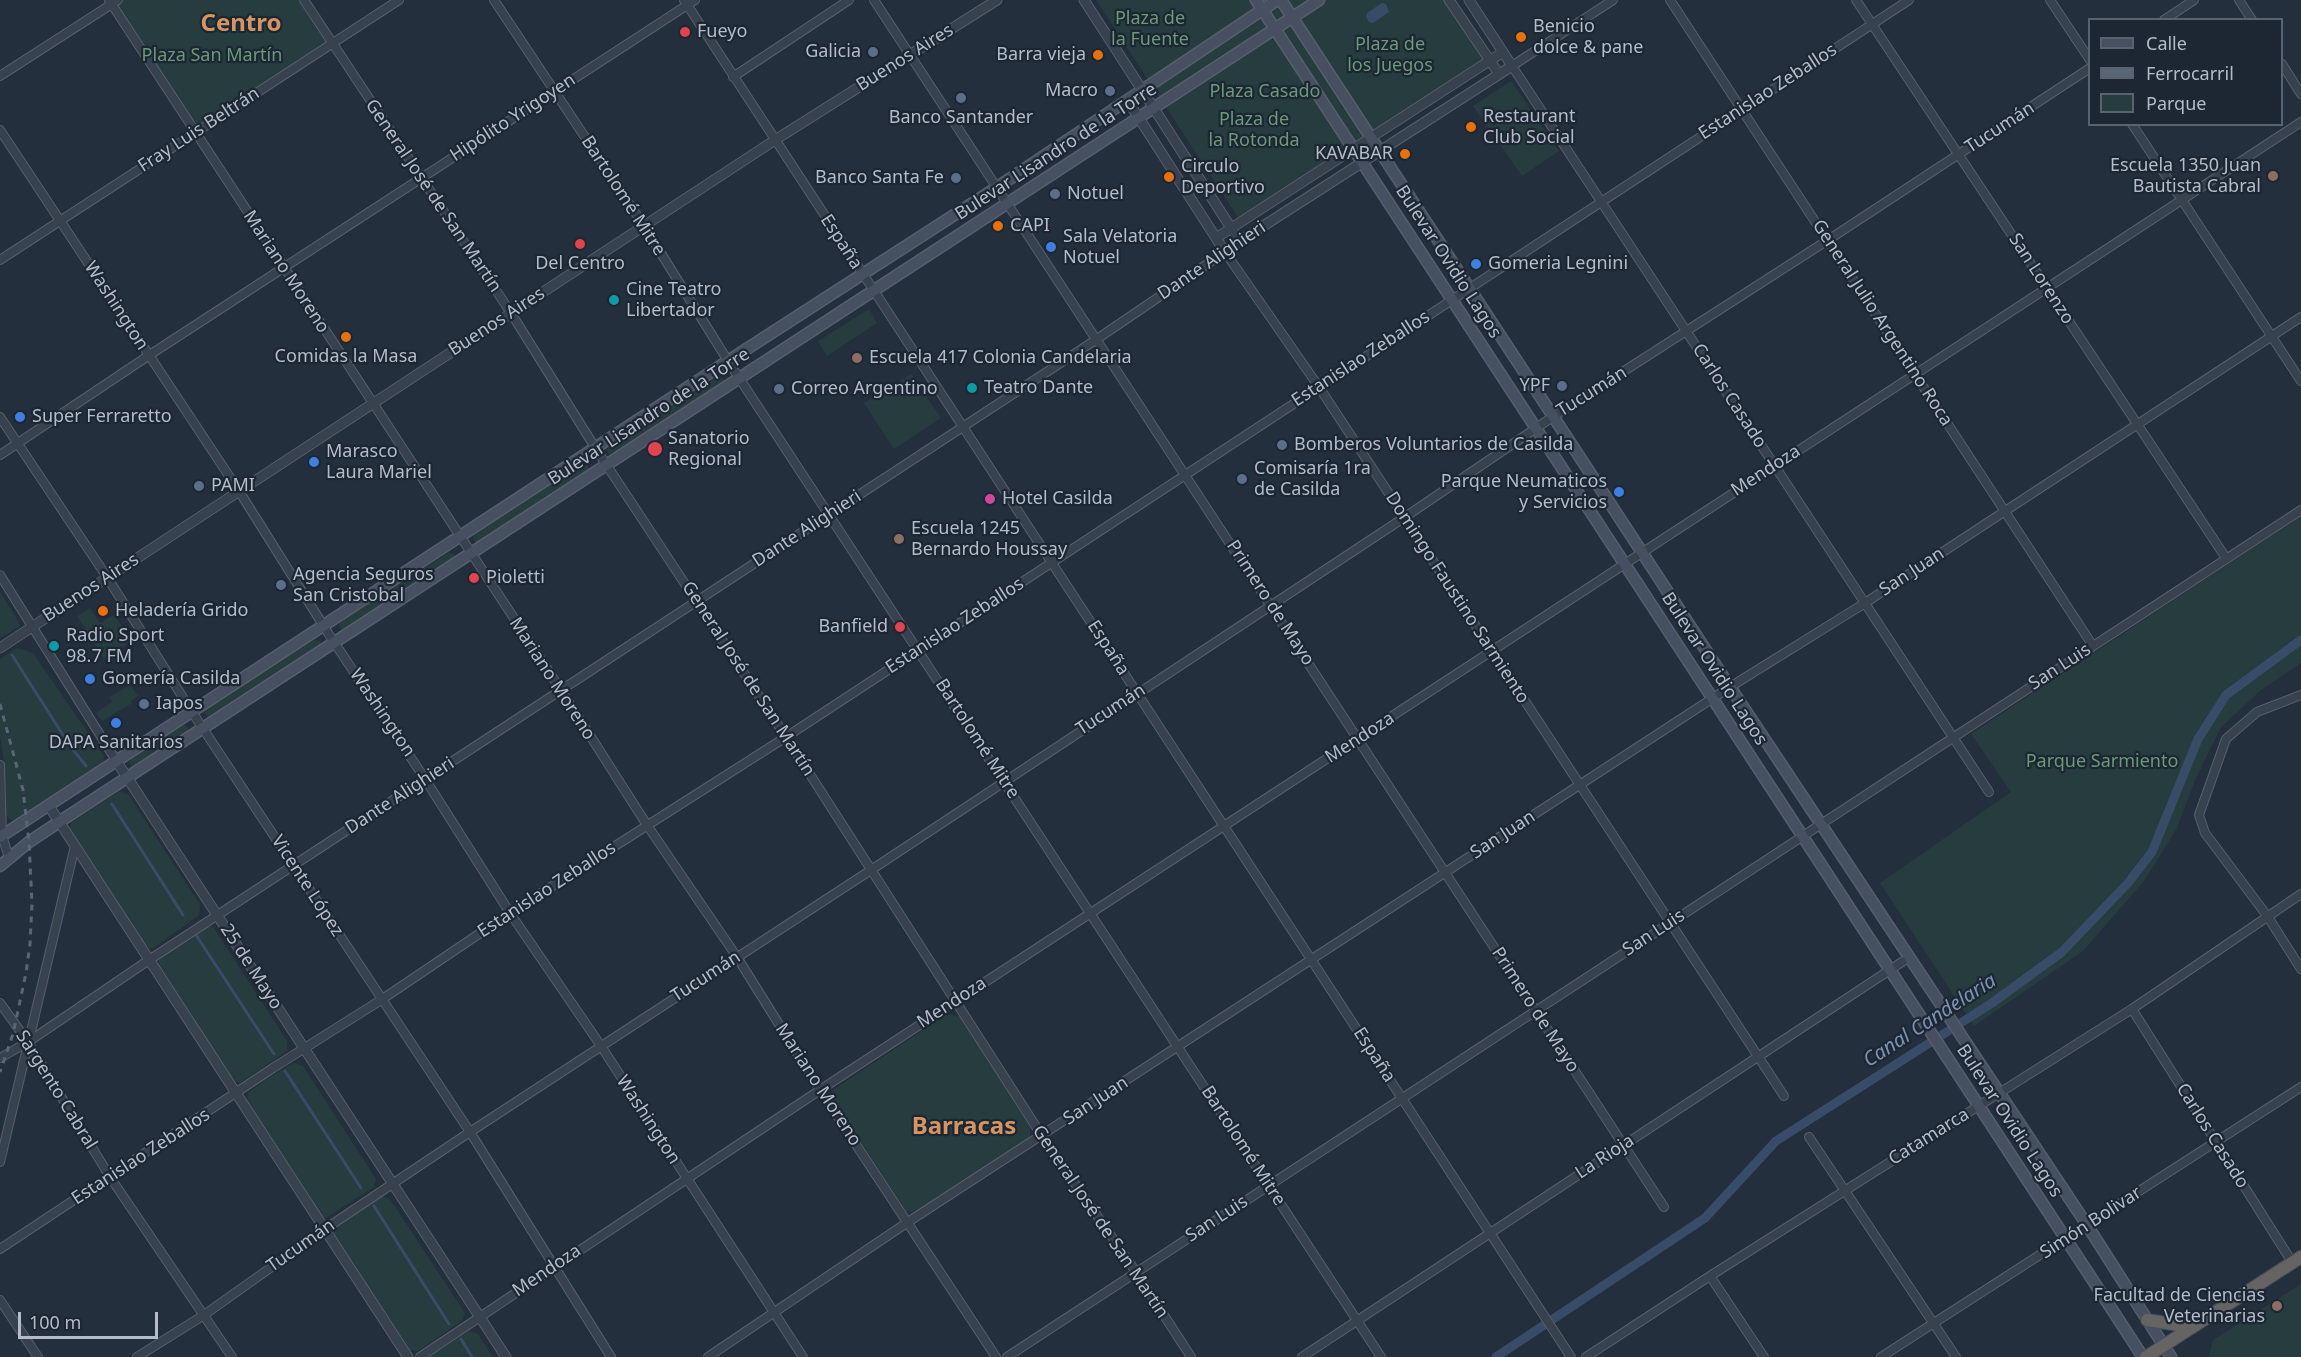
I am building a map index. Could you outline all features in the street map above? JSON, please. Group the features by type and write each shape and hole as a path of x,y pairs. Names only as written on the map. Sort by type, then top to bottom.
{"highway":[{"path":"2145,1357 2297,1260"},
{"path":"2147,1320 2192,1328"}],"main road":[{"name":"Bulevar Lisandro de la Torre","path":"1,837 1128,101 1259,5 1279,0"},
{"name":"Bulevar Ovidio Lagos","path":"1279,0 1908,958 2087,1225 2171,1357"},
{"name":"Bulevar Lisandro de la Torre","path":"0,866 9,857 127,777 1319,0"},
{"name":"Bulevar Ovidio Lagos","path":"1259,5 2145,1357"}],"street":[{"name":"General José de San Martín","path":"304,0 786,736 1042,1136 1136,1272 1191,1357"},
{"name":"Fray Luis Beltrán","path":"0,260 399,0"},
{"name":"Bartolomé Mitre","path":"494,0 644,226 728,361 1005,780 1381,1357"},
{"name":"Hipólito Yrigoyen","path":"0,455 554,92 685,3 695,0"},
{"path":"733,77 849,0"},
{"name":"Primero de Mayo","path":"874,0 1664,1207"},
{"name":"Buenos Aires","path":"0,648 775,140 997,0"},
{"path":"1084,0 1240,241"},
{"path":"1449,0 1499,74"},
{"name":"Carlos Casado","path":"1469,0 1989,792"},
{"name":"Dante Alighieri","path":"0,1058 28,1042 149,960 1097,339 1240,241 1613,0"},
{"name":"General Julio Argentino Roca","path":"1670,0 2093,646"},
{"name":"San Lorenzo","path":"1856,0 2226,558"},
{"name":"Estanislao Zeballos","path":"0,1249 510,913 919,650 1909,0"},
{"path":"2050,0 2088,57"},
{"path":"2167,18 2194,0"},
{"path":"2239,0 2251,18"},
{"path":"0,76 112,1"},
{"name":"Mariano Moreno","path":"112,1 459,538 561,690 996,1357"},
{"name":"España","path":"685,3 1571,1357"},
{"name":"Dante Alighieri","path":"1216,238 1503,52"},
{"path":"2283,66 2301,94"},
{"name":"Tucumán","path":"137,1357 204,1314 325,1229 470,1132 1405,518 1554,416 1688,332 2088,70"},
{"name":"Domingo Faustino Sarmiento","path":"1128,101 1225,252 1319,387 1784,1096"},
{"name":"Mendoza","path":"420,1357 820,1090 2301,122"},
{"path":"2133,126 2301,381"},
{"name":"Washington","path":"0,130 239,491 324,627 426,779 510,913 601,1046 803,1357"},
{"name":"San Juan","path":"708,1357 908,1222 1179,1048 1730,687 1865,603 2301,317"},
{"name":"Vicente López","path":"0,417 107,577 192,712 381,1000 470,1132 611,1357"},
{"name":"San Luis","path":"1007,1357 2301,510"},
{"name":"25 de Mayo","path":"0,575 117,762 506,1357"},
{"path":"2301,694 2257,712 2226,739 2199,815 2205,833 2268,917 2301,969"},
{"path":"0,765 1,837 9,857"},
{"path":"49,806 408,1357"},
{"path":"0,1162 75,846"},
{"name":"Catamarca","path":"1586,1357 2132,1009 2301,894"},
{"name":"La Rioja","path":"1302,1357 1908,958"},
{"name":"Sargento Cabral","path":"0,1003 28,1042 110,1178 232,1357"},
{"name":"Carlos Casado","path":"2132,1009 2217,1143 2297,1260"},
{"name":"Simón Bolivar","path":"1881,1357 2301,1088"},
{"path":"1809,1137 1956,1357"},
{"path":"1710,1276 1764,1357"},
{"path":"0,1300 38,1357"}],"green space":[{"name":"Plaza San Martín","path":"118,0 304,0 333,43 196,132 111,4"},
{"name":"Plaza Casado","path":"1096,0 1445,0 1484,60 1239,219"},
{"path":"1511,81 1559,151 1522,176 1473,106"},
{"path":"869,309 877,323 827,356 818,341"},
{"path":"911,374 941,418 894,449 864,403"},
{"path":"716,378 722,378 725,383 616,456 610,456 607,451 608,447"},
{"path":"582,464 588,465 590,470 482,543 476,543 473,538 474,534"},
{"name":"Parque Sarmiento","path":"2301,516 2301,663 2261,690 2221,727 2196,778 2176,830 2144,881 2083,951 1974,1026 1880,883 2011,792 1971,734"},
{"path":"448,553 454,554 457,558 342,631 339,626 340,622"},
{"path":"0,592 20,626 0,638"},
{"path":"90,608 100,623 114,615 132,641 104,659 77,616"},
{"path":"314,640 320,641 323,645 214,718 208,718 205,713 206,709"},
{"path":"17,648 33,653 104,756 103,764 19,821 6,816 4,760 0,737 0,659"},
{"path":"130,685 138,696 131,701 132,703 102,721 96,713 112,702 109,697"},
{"path":"182,725 189,730 188,734 138,768 132,767 129,762 130,758"},
{"path":"120,791 129,795 200,905 199,915 152,949 146,946 70,832 72,822"},
{"path":"205,925 214,928 287,1041 287,1051 240,1083 232,1080 159,967 158,960 162,956"},
{"path":"947,1014 961,1017 1030,1127 1030,1140 916,1212 906,1211 832,1098 833,1090"},
{"path":"294,1063 303,1066 376,1179 374,1187 326,1218 320,1216 247,1103 248,1093"},
{"path":"381,1196 390,1199 465,1313 462,1321 418,1351 409,1350 332,1233 334,1225"},
{"name":"Facultad de Ciencias Veterinarias","path":"2301,1284 2301,1357 2209,1357 2213,1340"},
{"path":"469,1331 478,1334 493,1357 428,1357"}],"water":[{"path":"1382,3 1386,4 1389,12 1373,23 1369,22 1366,17 1367,13"}],"waterway":[{"name":"Canal Candelaria","path":"1496,1357 1705,1218 1776,1141 1992,1003 2062,952 2128,883 2152,852 2198,739 2226,695 2301,640"},
{"path":"12,655 70,746 86,766"},
{"path":"112,804 183,915"},
{"path":"196,935 274,1054"},
{"path":"285,1071 361,1188"},
{"path":"374,1206 449,1324"},
{"path":"461,1339 472,1357"}],"railway":[{"path":"0,704 23,790 29,842 32,903 26,973 13,1034 0,1072"}],"place":[{"name":"Fueyo","path":"685,32"},
{"name":"Benicio dolce & pane","path":"1521,37"},
{"name":"Galicia","path":"873,52"},
{"name":"Barra vieja","path":"1098,55"},
{"name":"Macro","path":"1110,91"},
{"name":"Banco Santander","path":"961,98"},
{"name":"Restaurant Club Social","path":"1471,127"},
{"name":"KAVABAR","path":"1405,154"},
{"name":"Escuela 1350 Juan Bautista Cabral","path":"2273,176"},
{"name":"Circulo Deportivo","path":"1169,177"},
{"name":"Banco Santa Fe","path":"956,178"},
{"name":"Notuel","path":"1055,194"},
{"name":"CAPI","path":"998,226"},
{"name":"Del Centro","path":"580,244"},
{"name":"Sala Velatoria Notuel","path":"1051,247"},
{"name":"Gomeria Legnini","path":"1476,264"},
{"name":"Cine Teatro Libertador","path":"614,300"},
{"name":"Comidas la Masa","path":"346,337"},
{"name":"Escuela 417 Colonia Candelaria","path":"857,358"},
{"name":"YPF","path":"1562,386"},
{"name":"Teatro Dante","path":"972,388"},
{"name":"Correo Argentino","path":"779,389"},
{"name":"Super Ferraretto","path":"20,417"},
{"name":"Bomberos Voluntarios de Casilda","path":"1282,445"},
{"name":"Sanatorio Regional","path":"655,449"},
{"name":"Marasco Laura Mariel","path":"314,462"},
{"name":"Comisaría 1ra de Casilda","path":"1242,479"},
{"name":"PAMI","path":"199,486"},
{"name":"Parque Neumaticos y Servicios","path":"1619,492"},
{"name":"Hotel Casilda","path":"990,499"},
{"name":"Escuela 1245 Bernardo Houssay","path":"899,539"},
{"name":"Pioletti","path":"474,578"},
{"name":"Agencia Seguros San Cristobal","path":"281,585"},
{"name":"Heladería Grido","path":"103,611"},
{"name":"Banfield","path":"900,627"},
{"name":"Radio Sport 98.7 FM","path":"54,646"},
{"name":"Gomería Casilda","path":"90,679"},
{"name":"Iapos","path":"144,704"},
{"name":"DAPA Sanitarios","path":"116,723"},
{"name":"Facultad de Ciencias Veterinarias","path":"2277,1306"}],"district":[{"name":"Centro","path":"241,24"},
{"name":"Barracas","path":"964,1127"}],"park label":[{"name":"Plaza de la Fuente","path":"1150,29"},
{"name":"Plaza de los Juegos","path":"1390,55"},
{"name":"Plaza de la Rotonda","path":"1254,130"}]}
